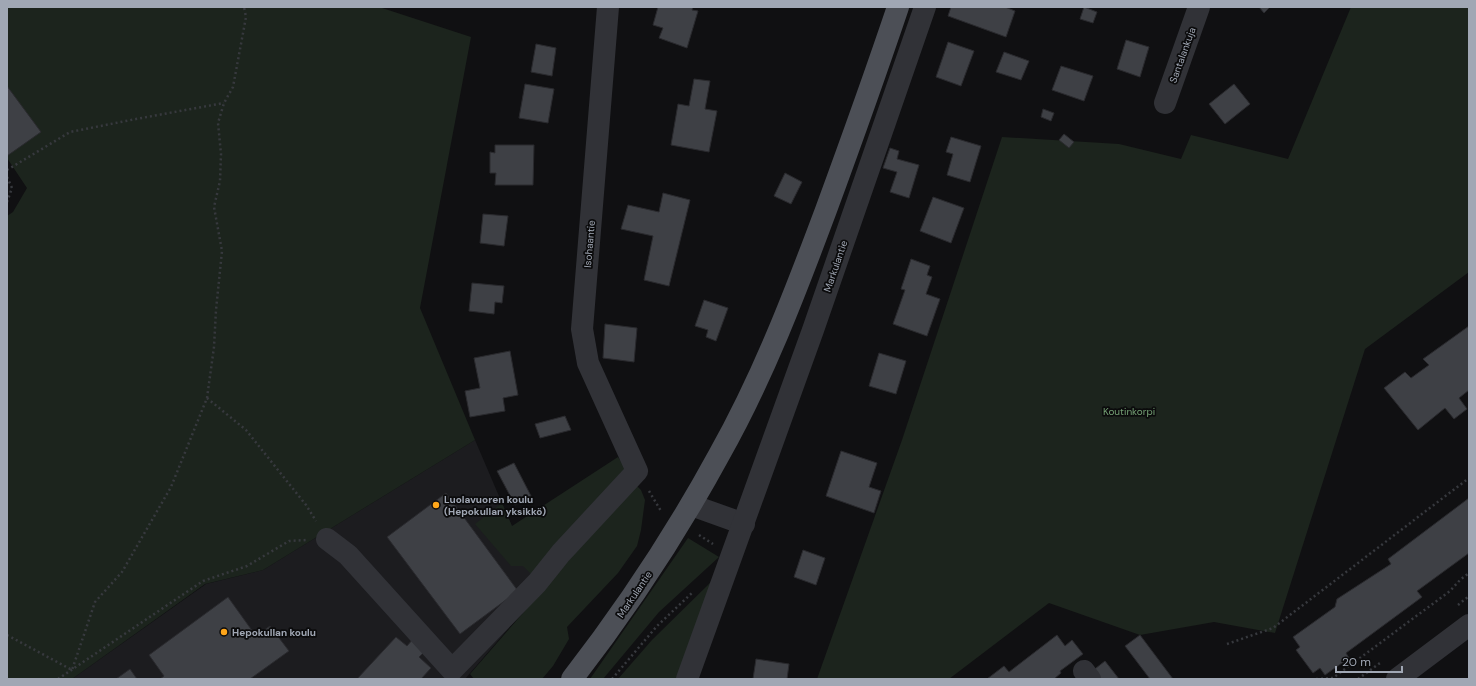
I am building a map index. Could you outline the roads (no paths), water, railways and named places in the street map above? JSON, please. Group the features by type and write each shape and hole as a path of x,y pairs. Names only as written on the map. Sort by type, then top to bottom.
{"main road":[{"name":"Markulantie","path":"572,679 601,642 636,592 691,505 720,454 752,389 796,293 864,108 898,7"}],"street":[{"name":"Isohaantie","path":"327,539 348,554 452,670 537,583 561,553 637,471 588,363 582,329 608,7"},
{"name":"Markulantie","path":"687,679 813,330 925,7"},
{"name":"Santalankuja","path":"1165,103 1199,7"},
{"path":"691,505 744,524"},
{"path":"1397,679 1469,625"}],"place":[{"name":"Luolavuoren koulu (Hepokullan yksikkö)","path":"436,505"},
{"name":"Hepokullan koulu","path":"224,632"}],"park label":[{"name":"Koutinkorpi","path":"1129,411"}]}
